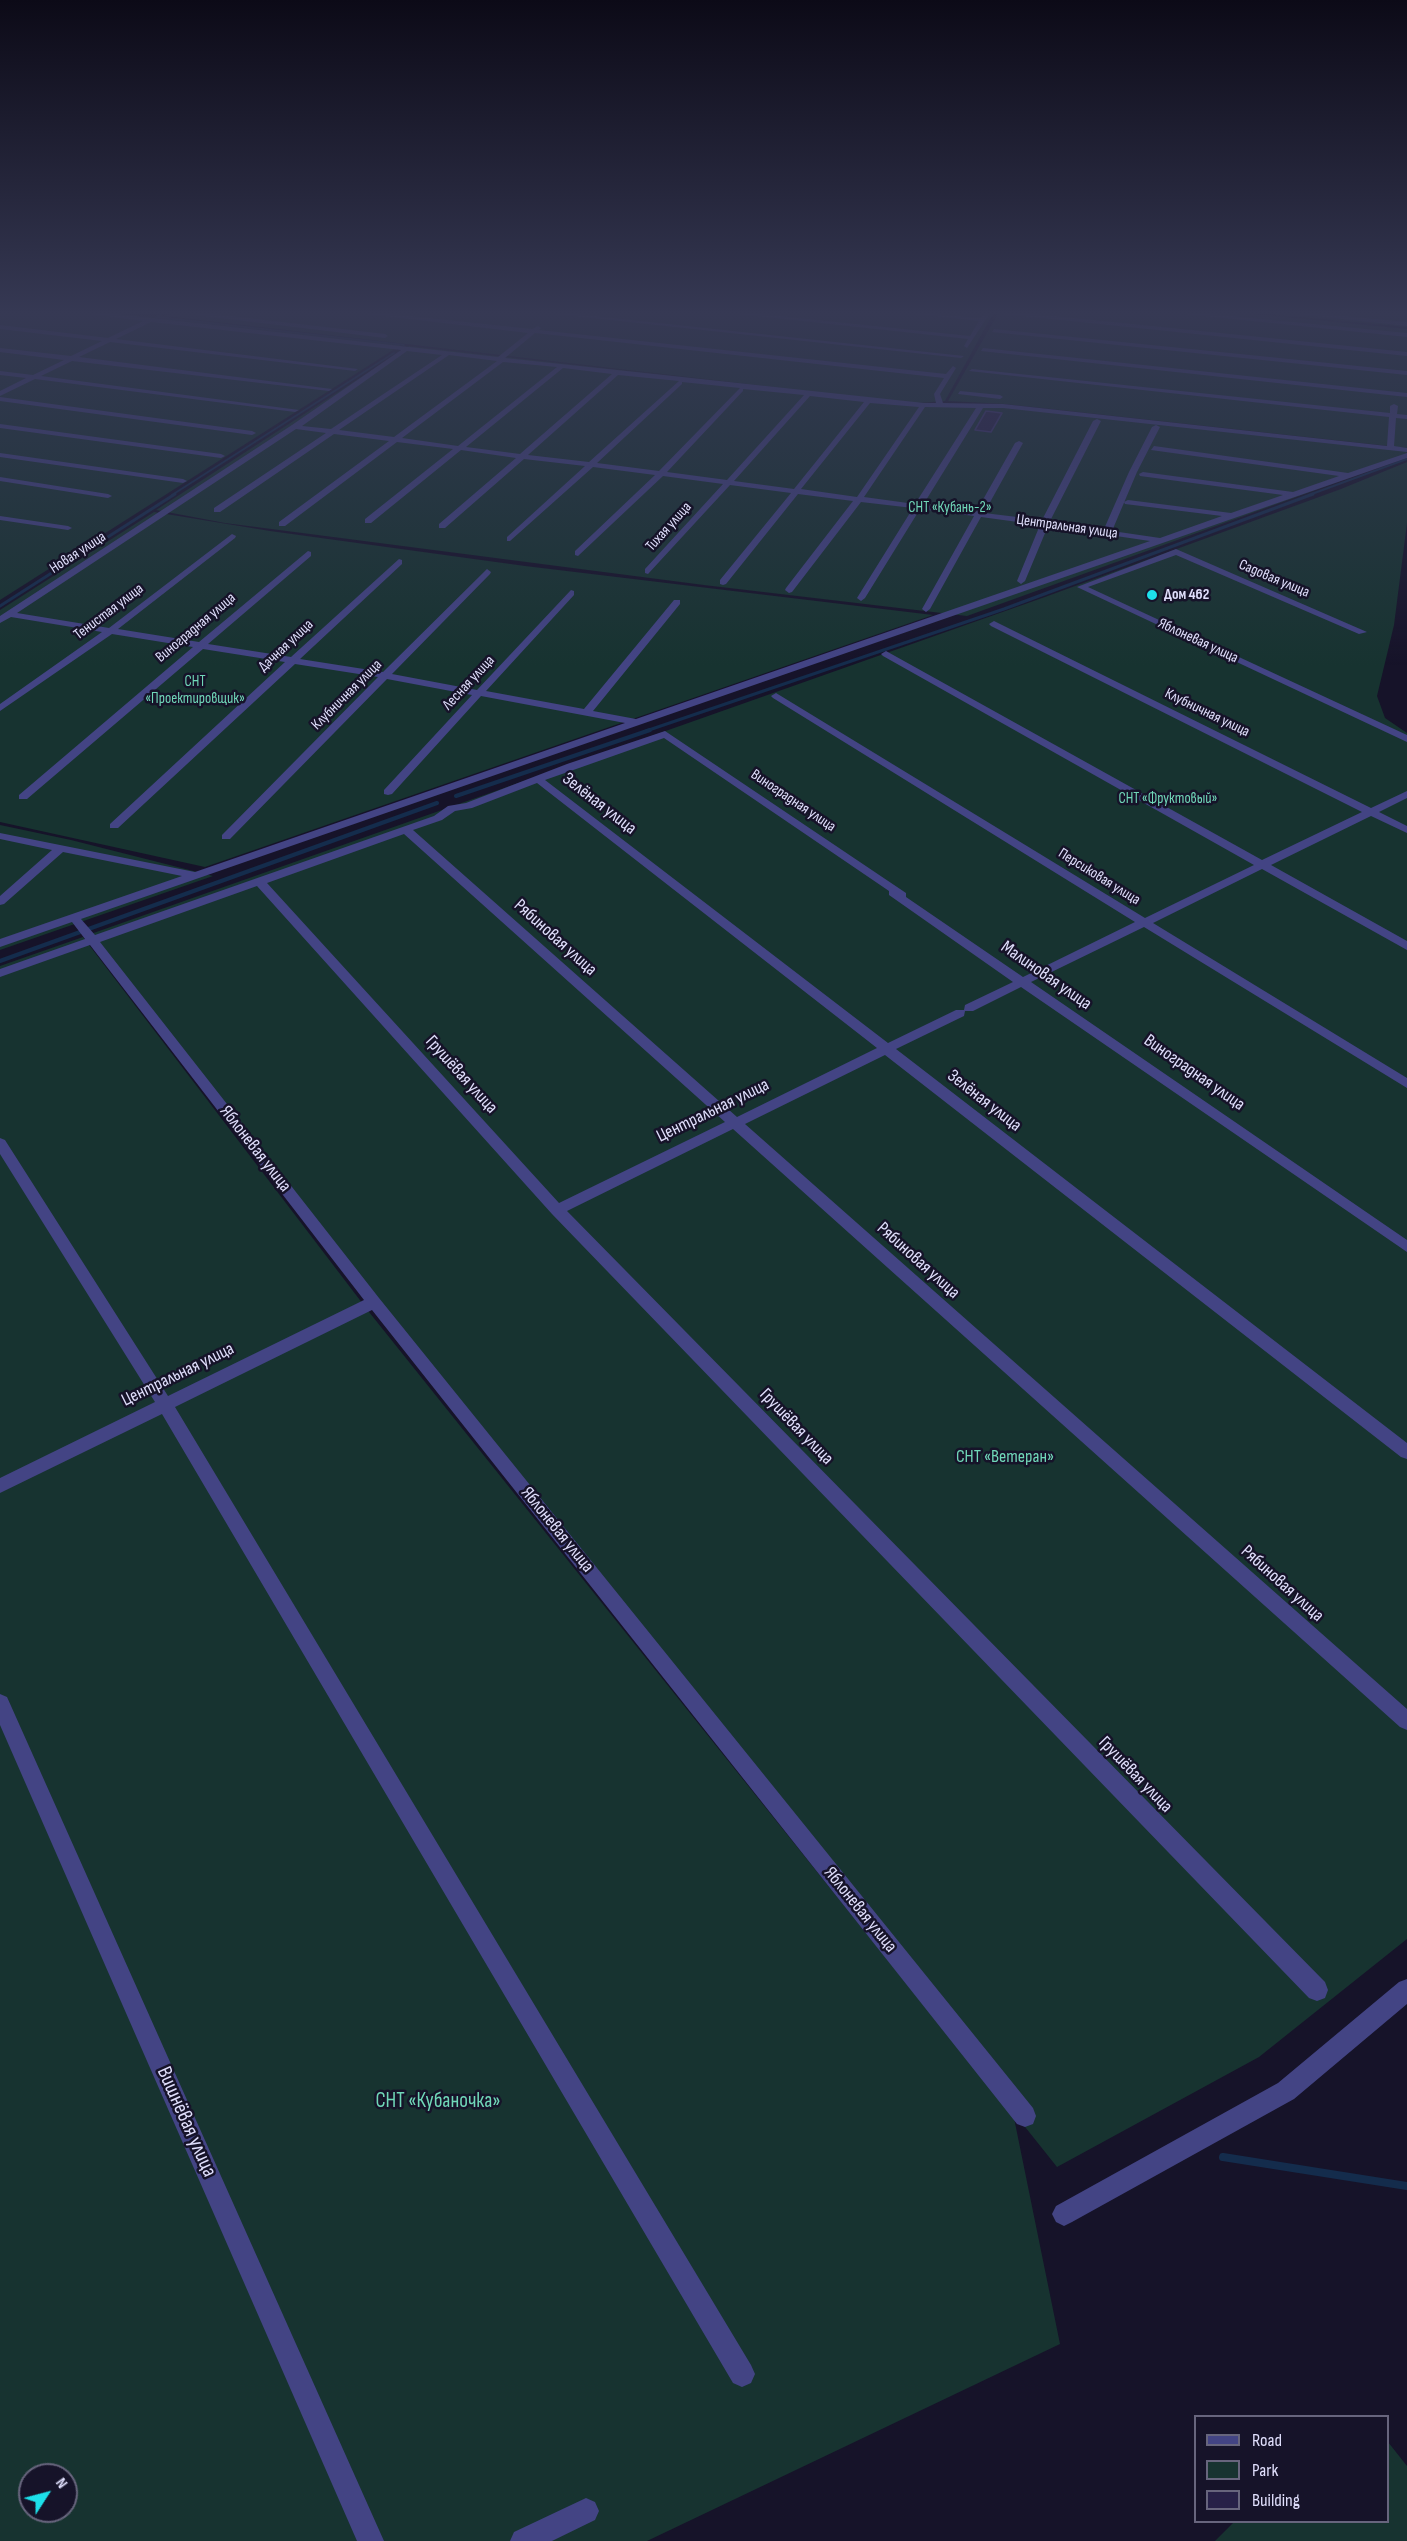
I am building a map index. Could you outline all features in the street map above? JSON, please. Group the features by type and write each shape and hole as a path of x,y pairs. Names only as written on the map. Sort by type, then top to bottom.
{"street":[{"path":"19,429 221,456"},
{"path":"219,429 252,433"},
{"name":"Новая улица","path":"0,620 293,429"},
{"name":"Центральная улица","path":"306,429 1045,523 1161,541"},
{"path":"217,510 335,429"},
{"path":"282,524 411,429"},
{"path":"368,521 485,429"},
{"path":"442,526 555,429"},
{"path":"510,539 631,429"},
{"path":"578,553 661,474 704,429"},
{"name":"Тихая улица","path":"648,571 777,429"},
{"path":"723,582 847,429"},
{"path":"789,590 859,499 908,429"},
{"path":"861,598 967,429"},
{"path":"1021,581 1045,523 1094,429"},
{"path":"1107,532 1155,429"},
{"path":"1205,429 1407,450"},
{"path":"1390,448 1392,429"},
{"path":"1379,438 1390,439"},
{"path":"926,609 1019,443"},
{"path":"1154,448 1352,475"},
{"path":"0,455 183,481"},
{"path":"0,943 1233,516 1291,499 1407,455"},
{"path":"1143,474 1291,499"},
{"path":"0,478 108,496"},
{"path":"1128,502 1233,516"},
{"path":"0,518 68,528"},
{"name":"Тенистая улица","path":"0,708 110,631 232,536"},
{"name":"Яблоневая улица","path":"1176,552 1102,575 1081,587 1407,739"},
{"name":"Садовая улица","path":"1176,552 1362,632"},
{"name":"Виноградная улица","path":"22,797 308,554"},
{"name":"Дачная улица","path":"114,826 399,562"},
{"path":"1084,568 1102,575"},
{"name":"Клубничная улица","path":"226,837 487,572"},
{"name":"Лесная улица","path":"388,792 572,593"},
{"path":"586,713 677,602"},
{"path":"9,614 387,676 639,722"},
{"name":"Клубничная улица","path":"994,624 1407,830"},
{"path":"886,654 1407,946"},
{"name":"Персиковая улица","path":"776,696 1407,1084"},
{"path":"0,973 447,814 452,808 468,806 664,735"},
{"name":"Виноградная улица","path":"664,735 902,895"},
{"name":"Малиновая улица","path":"664,735 1023,980 1407,1247"},
{"name":"Зелёная улица","path":"538,779 1407,1452"},
{"path":"452,808 446,800 449,792 459,784"},
{"name":"Центральная улица","path":"557,1210 1407,794"},
{"name":"Рябиновая улица","path":"405,829 1407,1721"},
{"path":"3,839 195,876"},
{"path":"0,902 60,849"},
{"name":"Грушёвая улица","path":"258,880 557,1210 1317,1990"},
{"name":"Яблоневая улица","path":"74,917 374,1302 1025,2116"},
{"name":"Виноградная улица","path":"960,934 1023,980 1407,1242"},
{"path":"0,1143 164,1403 742,2374"},
{"name":"Центральная улица","path":"0,1486 164,1403 374,1302"},
{"name":"Вишнёвая улица","path":"0,1703 372,2541"},
{"path":"1064,2214 1286,2091 1407,1990"},
{"path":"523,2541 586,2511"}],"green space":[{"path":"0,429 270,429 0,600"},
{"name":"СНТ «Кубань-2»","path":"282,429 1217,429 1407,449 1407,457 967,616 704,585 225,523 156,510"},
{"path":"1230,429 1407,429 1407,448"},
{"name":"СНТ «Ветеран»","path":"1407,462 1407,523 1394,625 1377,696 1385,718 1407,733 1407,1939 1259,2057 1057,2167 370,1305 85,936 1045,597 1341,489"},
{"name":"СНТ «Проектировщик»","path":"154,512 270,531 525,566 933,615 205,867 0,822 0,610"},
{"path":"0,825 71,840 213,876 0,950"},
{"name":"СНТ «Кубаночка»","path":"83,937 369,1312 1014,2118 1060,2344 647,2541 0,2541 0,966"},
{"path":"1389,2443 1407,2466 1407,2541 1215,2541 1233,2523 1389,2523"}],"building":[{"path":"976,429 993,429 991,432"}],"waterway":[{"path":"172,495 276,429"},
{"path":"1309,495 1407,459"},
{"path":"0,606 175,494"},
{"path":"646,731 1004,609 1313,494"},
{"path":"456,796 650,730"},
{"path":"0,961 437,803"},
{"path":"1223,2157 1407,2186"}],"place":[{"name":"Дом 462","path":"1152,595"}],"park label":[{"name":"СНТ «Фруктовый»","path":"1168,799"}]}
